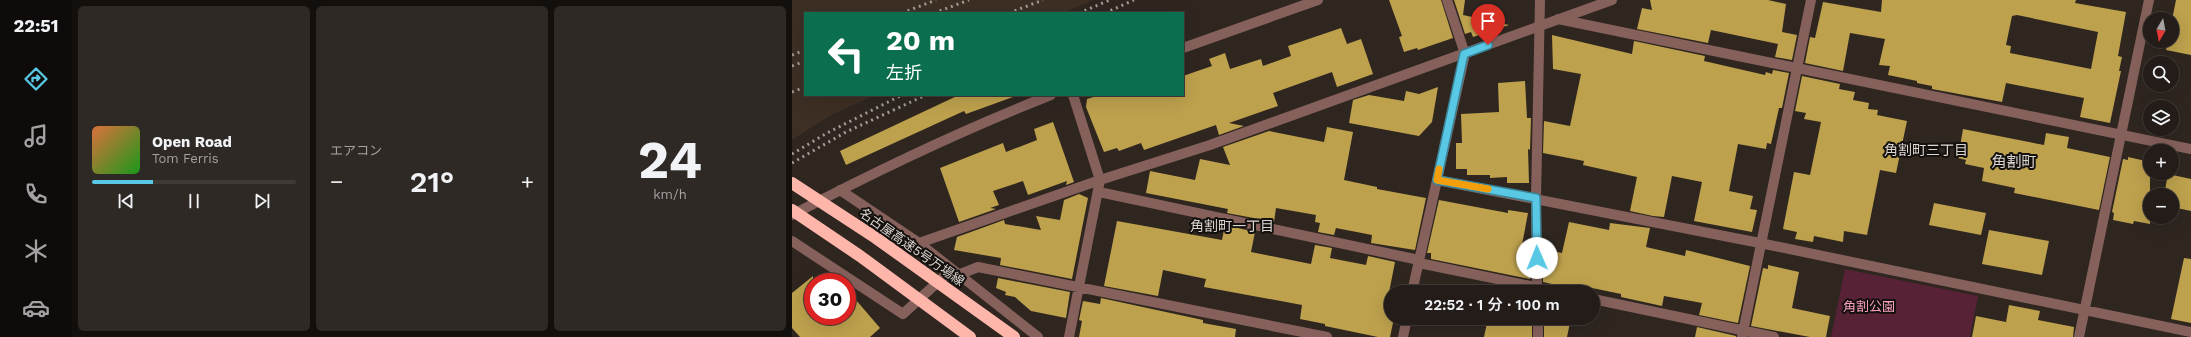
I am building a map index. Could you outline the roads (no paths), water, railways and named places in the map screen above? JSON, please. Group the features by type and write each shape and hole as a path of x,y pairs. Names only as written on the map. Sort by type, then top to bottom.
{"highway":[{"name":"名古屋高速5号万場線","path":"792,183 876,238 1014,337"},
{"path":"792,210 860,256 970,337"}],"street":[{"path":"1184,48 1318,0"},
{"path":"1414,285 1464,54 1447,0"},
{"path":"1537,285 1536,198 1540,0"},
{"path":"919,243 1100,180 1210,145 1612,0"},
{"path":"1742,334 1811,0"},
{"path":"2079,337 2149,0"},
{"path":"1557,19 1797,70 2191,150"},
{"path":"792,215 840,190 1000,115 1048,96"},
{"path":"1069,337 1099,192 1100,180 1073,96"},
{"path":"1437,180 1536,198 1760,243 2191,332"},
{"path":"840,190 919,243 1038,337"},
{"path":"1099,192 1419,262 1516,285"},
{"path":"792,241 903,314 955,272 978,267 1327,337"},
{"path":"1600,301 1742,334 1774,337"},
{"path":"1403,337 1406,325"},
{"path":"1538,325 1538,337"}],"railway":[{"path":"905,12 936,0"},
{"path":"937,12 969,0"},
{"path":"1012,12 1043,0"},
{"path":"1081,12 1110,0"},
{"path":"1107,12 1134,0"},
{"path":"792,55 804,50"},
{"path":"792,66 804,61"},
{"path":"792,92 804,87"},
{"path":"792,154 827,133 900,96"},
{"path":"792,163 846,132 924,96"}],"district":[{"name":"角割町三丁目","path":"1926,150"},
{"name":"角割町","path":"2014,162"},
{"name":"角割町一丁目","path":"1232,226"}],"park label":[{"name":"角割公園","path":"1869,306"}]}
